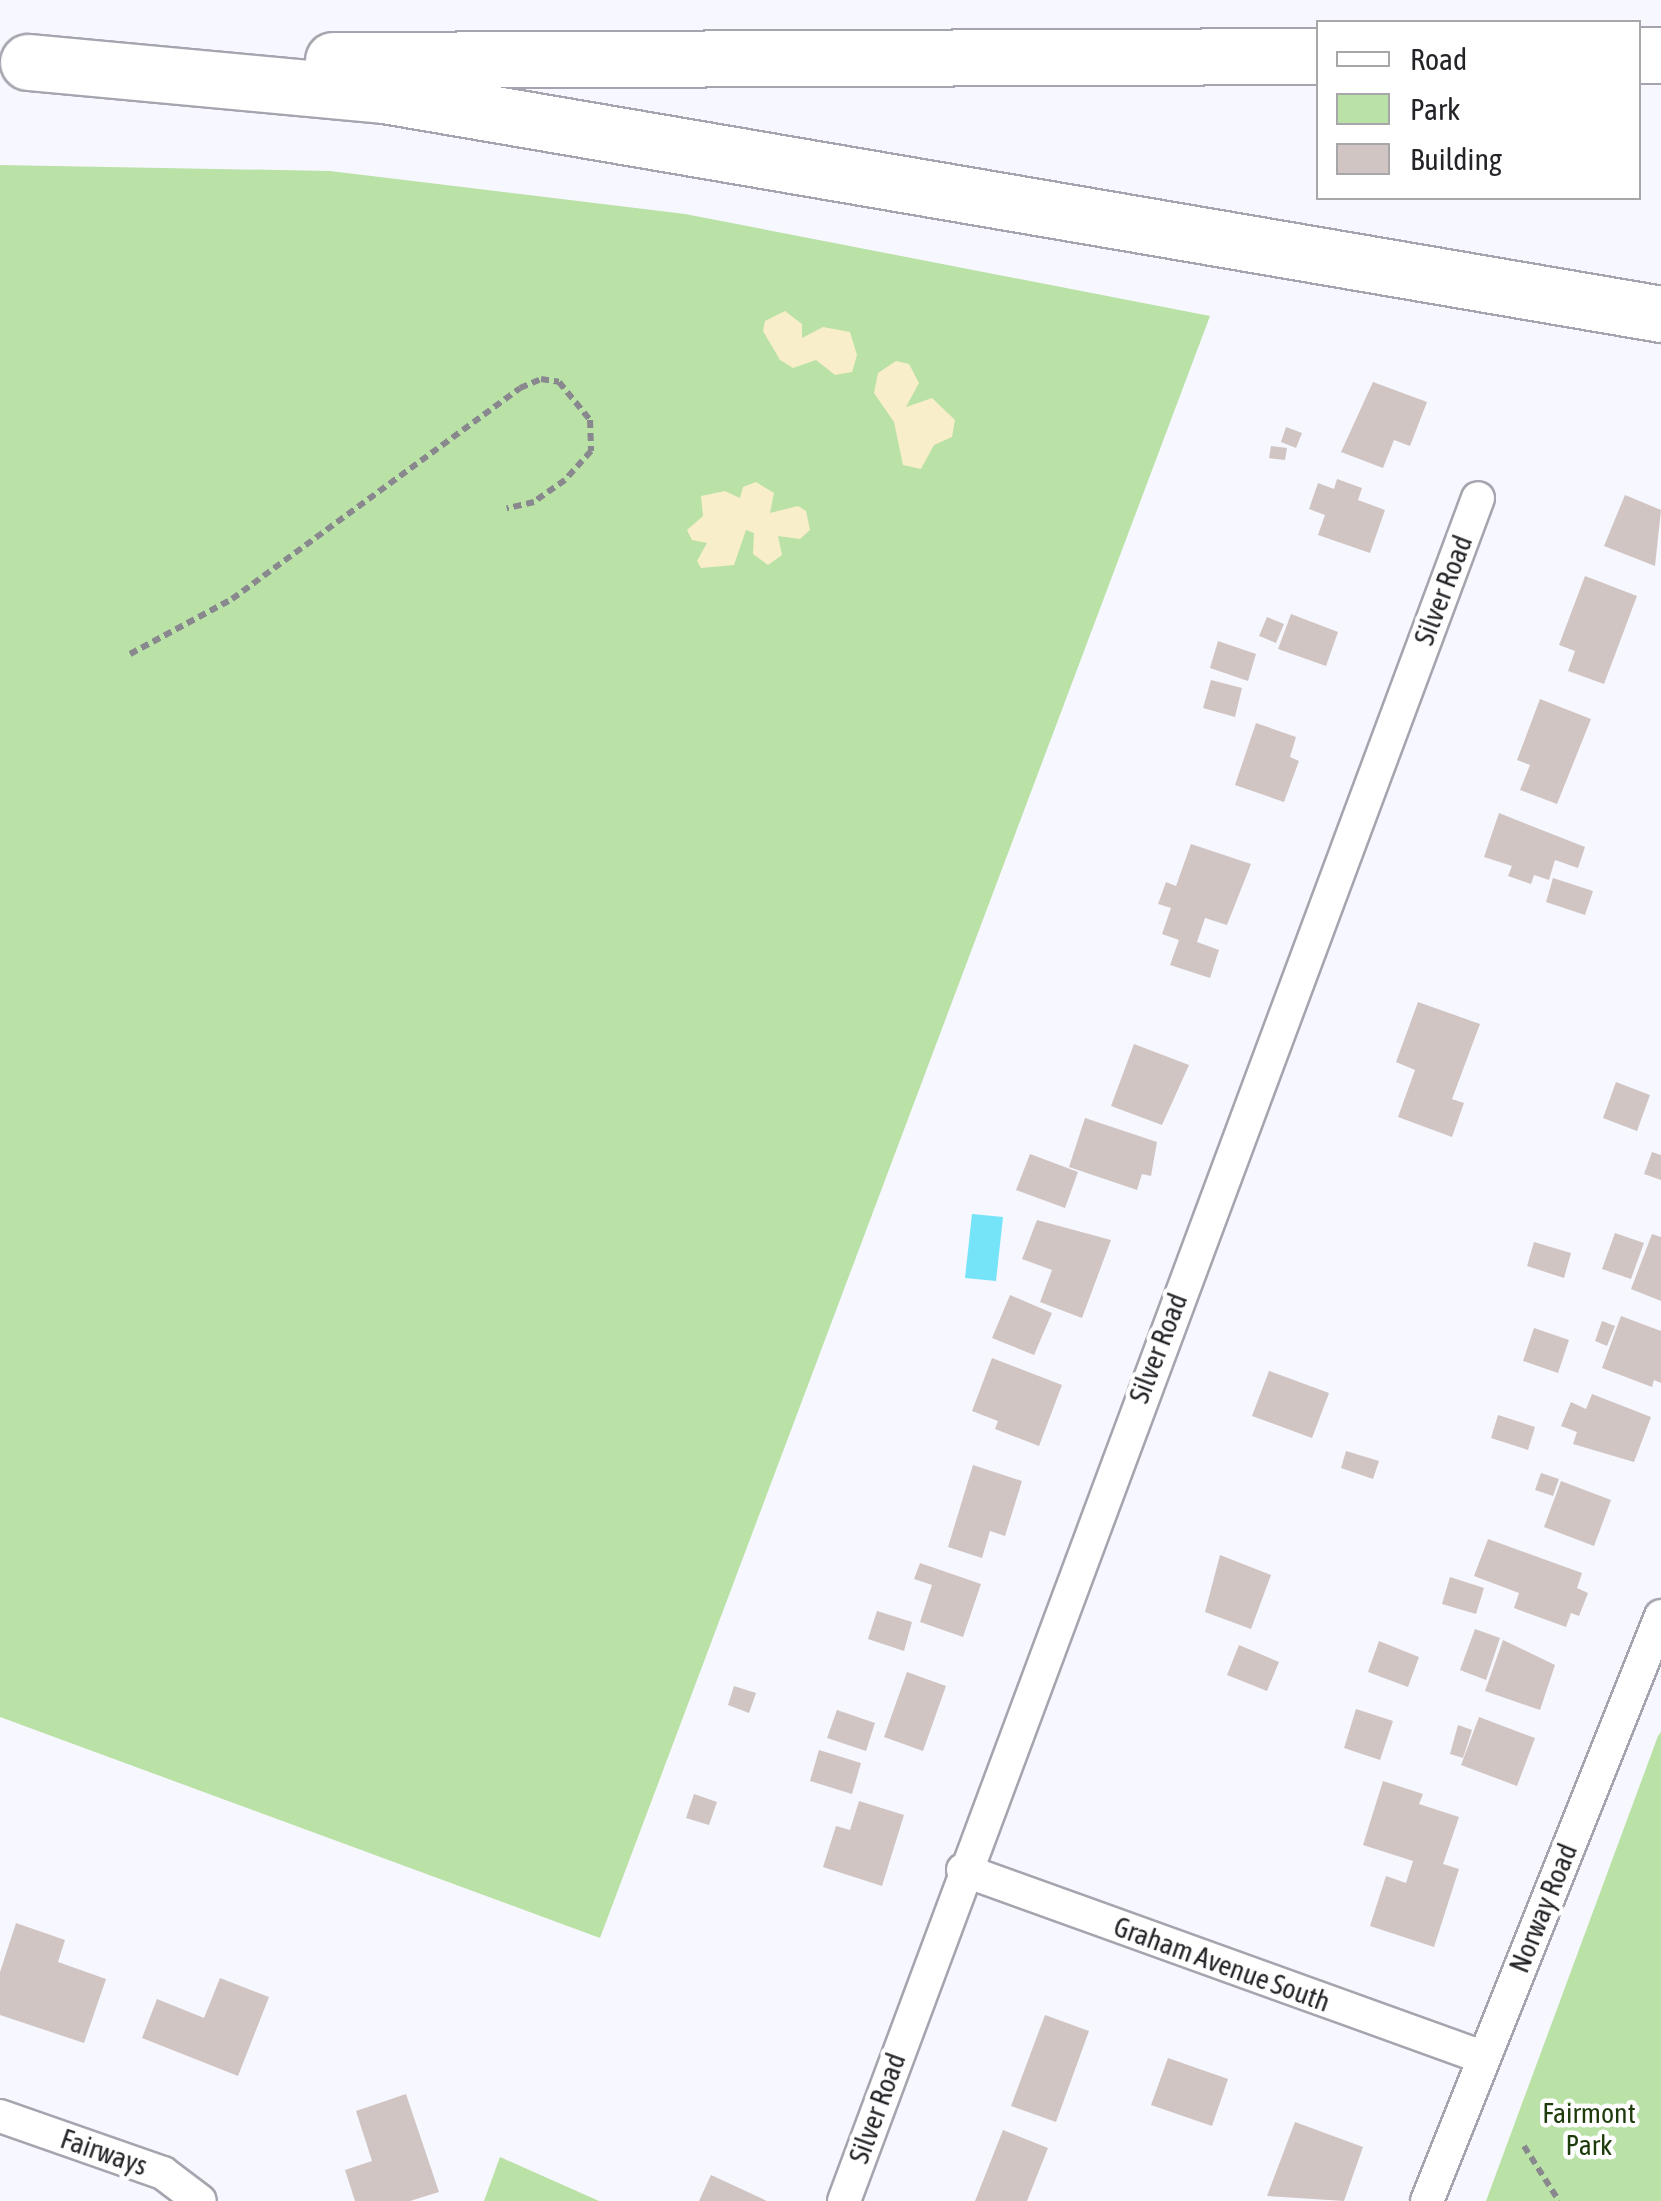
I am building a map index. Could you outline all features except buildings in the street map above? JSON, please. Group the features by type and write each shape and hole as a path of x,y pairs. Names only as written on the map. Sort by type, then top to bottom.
{"highway":[{"path":"14,62 1316,56"},
{"path":"14,62 384,95 1661,314"}],"street":[{"name":"Silver Road","path":"844,2201 963,1870 1478,498"},
{"name":"Norway Road","path":"1426,2201 1482,2057 1653,1662 1661,1616"},
{"name":"Graham Avenue South","path":"963,1870 1482,2057"},
{"name":"Fairways","path":"0,2116 163,2173 200,2201"}],"path":[{"path":"130,654 232,599 520,388 541,379 560,382 590,420 592,450 565,480 534,502 507,508"},
{"path":"1524,2146 1559,2201"}],"green space":[{"path":"0,165 330,171 685,214 1210,316 600,1938 0,1717"},
{"name":"Fairmont Park","path":"1661,1732 1661,2201 1486,2201 1658,1736"},
{"path":"500,2157 599,2201 484,2201"}],"sand":[{"path":"785,311 802,324 802,338 823,327 850,332 857,355 852,372 835,375 816,360 793,368 780,360 763,331 765,321"},
{"path":"896,361 909,364 919,383 906,407 932,398 955,420 952,437 934,445 921,469 903,465 894,422 874,393 878,373"},
{"path":"756,482 774,493 770,513 798,506 806,511 810,530 800,539 778,536 782,555 768,565 753,554 754,533 746,530 734,565 701,568 697,561 707,543 692,540 687,530 703,516 701,496 725,491 740,498 743,487"}],"water":[{"path":"972,1214 1003,1217 996,1281 965,1278"}]}
